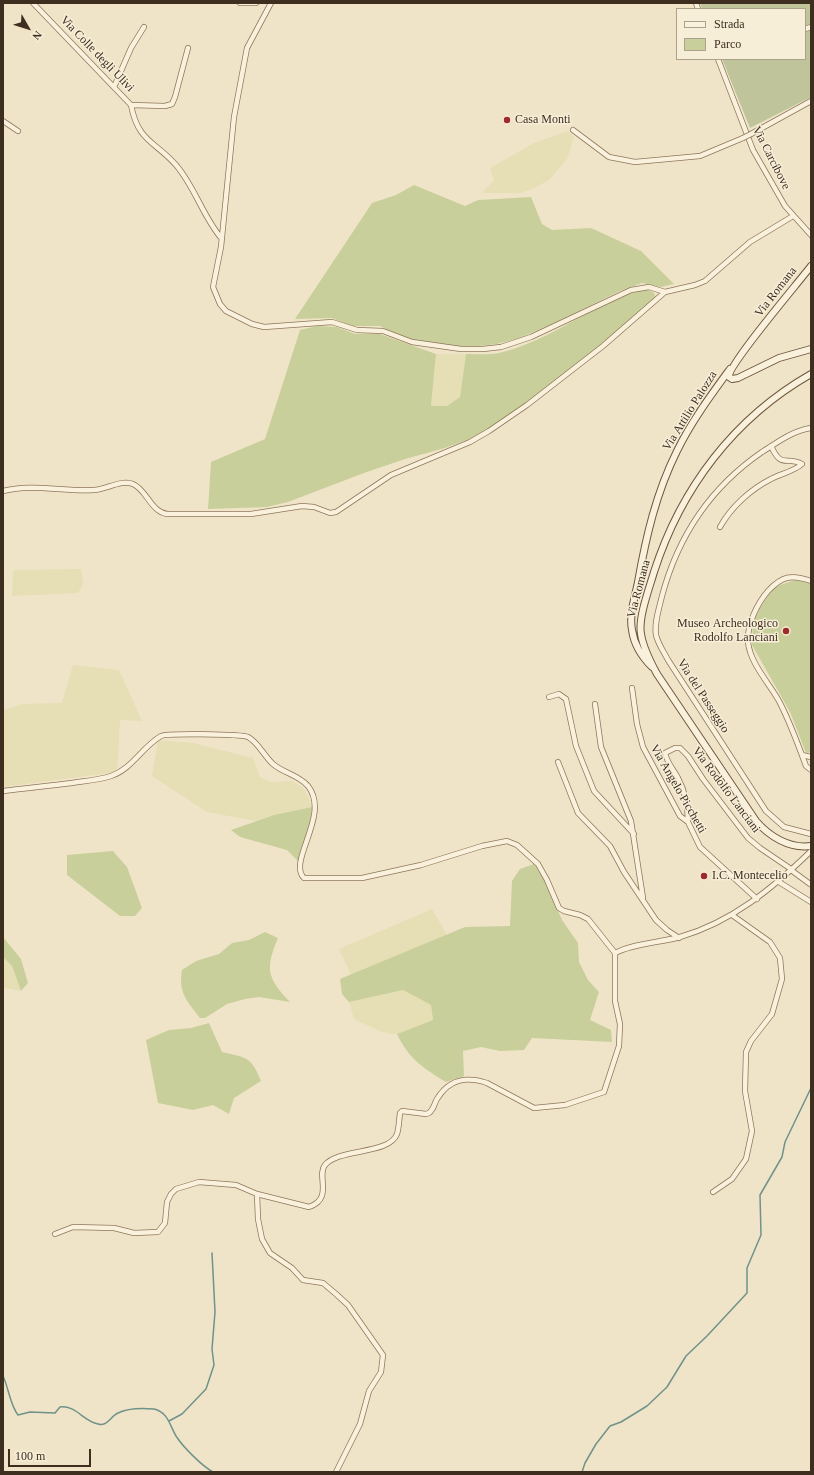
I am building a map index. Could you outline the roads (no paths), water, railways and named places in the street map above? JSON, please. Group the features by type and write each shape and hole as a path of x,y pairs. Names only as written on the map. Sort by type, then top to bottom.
{"street":[{"name":"Via Colle degli Ulivi","path":"33,3 131,105 135,120 141,133 180,169 222,239"},
{"path":"240,3 256,3"},
{"path":"271,3 268,12 253,35 245,58 233,124 222,239 213,282 214,293 222,306 230,314 252,324 264,327 332,322 357,330 383,332 415,343 461,349 487,349 511,344 531,337 631,290 649,287 665,292"},
{"path":"114,87 131,48 144,26"},
{"path":"131,105 165,106 172,104 175,99 188,48"},
{"name":"Via Carcibove","path":"718,60 753,150 781,200 792,216 811,235"},
{"path":"573,130 609,157 635,162 700,156 743,138 811,101"},
{"path":"3,121 18,131"},
{"path":"3,491 24,487 96,490 128,483 138,488 156,508 167,514 251,514 302,506 314,507 332,513 342,509 391,475 470,442 489,431 527,405 603,346 665,292 695,285 705,281 750,242 792,216"},
{"name":"Via Romana","path":"730,369 811,266"},
{"path":"730,369 728,374 729,378 738,378 779,358 811,349"},
{"name":"Via Attilio Palozza","path":"654,669 641,654 634,639 631,624 632,609 649,524 662,486 678,448 730,369"},
{"name":"Via Romana","path":"811,374 778,396 741,429 709,463 682,504 659,556 641,624 641,637 654,669 749,812 761,826 780,840 796,845 811,846"},
{"name":"Via del Passeggio","path":"811,428 791,434 744,465 723,484 694,522 680,547 670,571 659,611 656,634 658,642 668,660 766,811 784,827 811,834"},
{"path":"720,527 726,515 769,479 802,464 797,461 780,460 775,456 771,446"},
{"path":"811,581 790,577 778,580 760,602 753,616 749,629 748,642 752,656 785,713 806,766 811,770"},
{"name":"Via Angelo Picchetti","path":"632,688 637,724 643,747 680,816 688,822 700,847 757,899"},
{"path":"549,697 559,694 566,699 576,746 594,791 634,834"},
{"path":"596,704 601,747 629,812 634,834 643,899"},
{"path":"3,791 96,780 112,776 123,770 158,738 165,734 201,736 228,734 246,736 254,742 264,756 274,765 304,782 313,795 314,818 300,864 301,874 304,878 362,878 425,864 491,843 510,842 518,846 538,864 551,887 559,908 566,912 580,915 588,919 615,953 615,1001 620,1024 618,1046 604,1092 565,1105 534,1108 479,1080 460,1080 452,1082 446,1088 429,1113 426,1114 402,1111 400,1113 396,1136 390,1142 369,1150 333,1159 325,1165 323,1170 323,1193 320,1201 314,1206 303,1207 257,1194 236,1185 199,1182 176,1189 171,1194 167,1202 165,1223 158,1232 134,1233 114,1228 73,1227 55,1234"},
{"name":"Via Rodolfo Lanciani","path":"688,822 688,810 679,780 666,758 665,753 675,748 680,748 688,756 703,779 748,838 810,884"},
{"path":"802,755 811,757"},
{"path":"558,762 578,814 610,846 624,872 659,923 679,938"},
{"path":"615,953 636,946 679,938 732,915 757,899 810,853"},
{"path":"778,882 811,902"},
{"path":"713,1192 732,1179 746,1159 748,1153 752,1131 745,1091 746,1052 751,1041 767,1022 775,1008 782,979 780,958 770,942 732,915"},
{"path":"257,1194 258,1219 262,1239 270,1253 292,1268 303,1280 323,1283 336,1294 348,1305 383,1356 381,1372 369,1391 360,1424 336,1472"}],"waterway":[{"path":"582,1472 585,1463 596,1444 610,1426 621,1422 647,1406 667,1387 686,1356 747,1293 747,1268 761,1235 760,1195 782,1157 785,1142 811,1088"},
{"path":"169,1421 182,1414 206,1389 214,1365 212,1349 215,1312 212,1253"},
{"path":"3,1376 13,1407 18,1415 30,1412 55,1413 60,1407 66,1407 71,1408 88,1420 101,1425 106,1423 116,1414 126,1410 145,1408 159,1411 166,1416 176,1436 183,1445 198,1461 213,1472"}],"place":[{"name":"Casa Monti","path":"507,120"},
{"name":"Museo Archeologico Rodolfo Lanciani","path":"786,631"},
{"name":"I.C. Montecelio","path":"704,876"}]}
